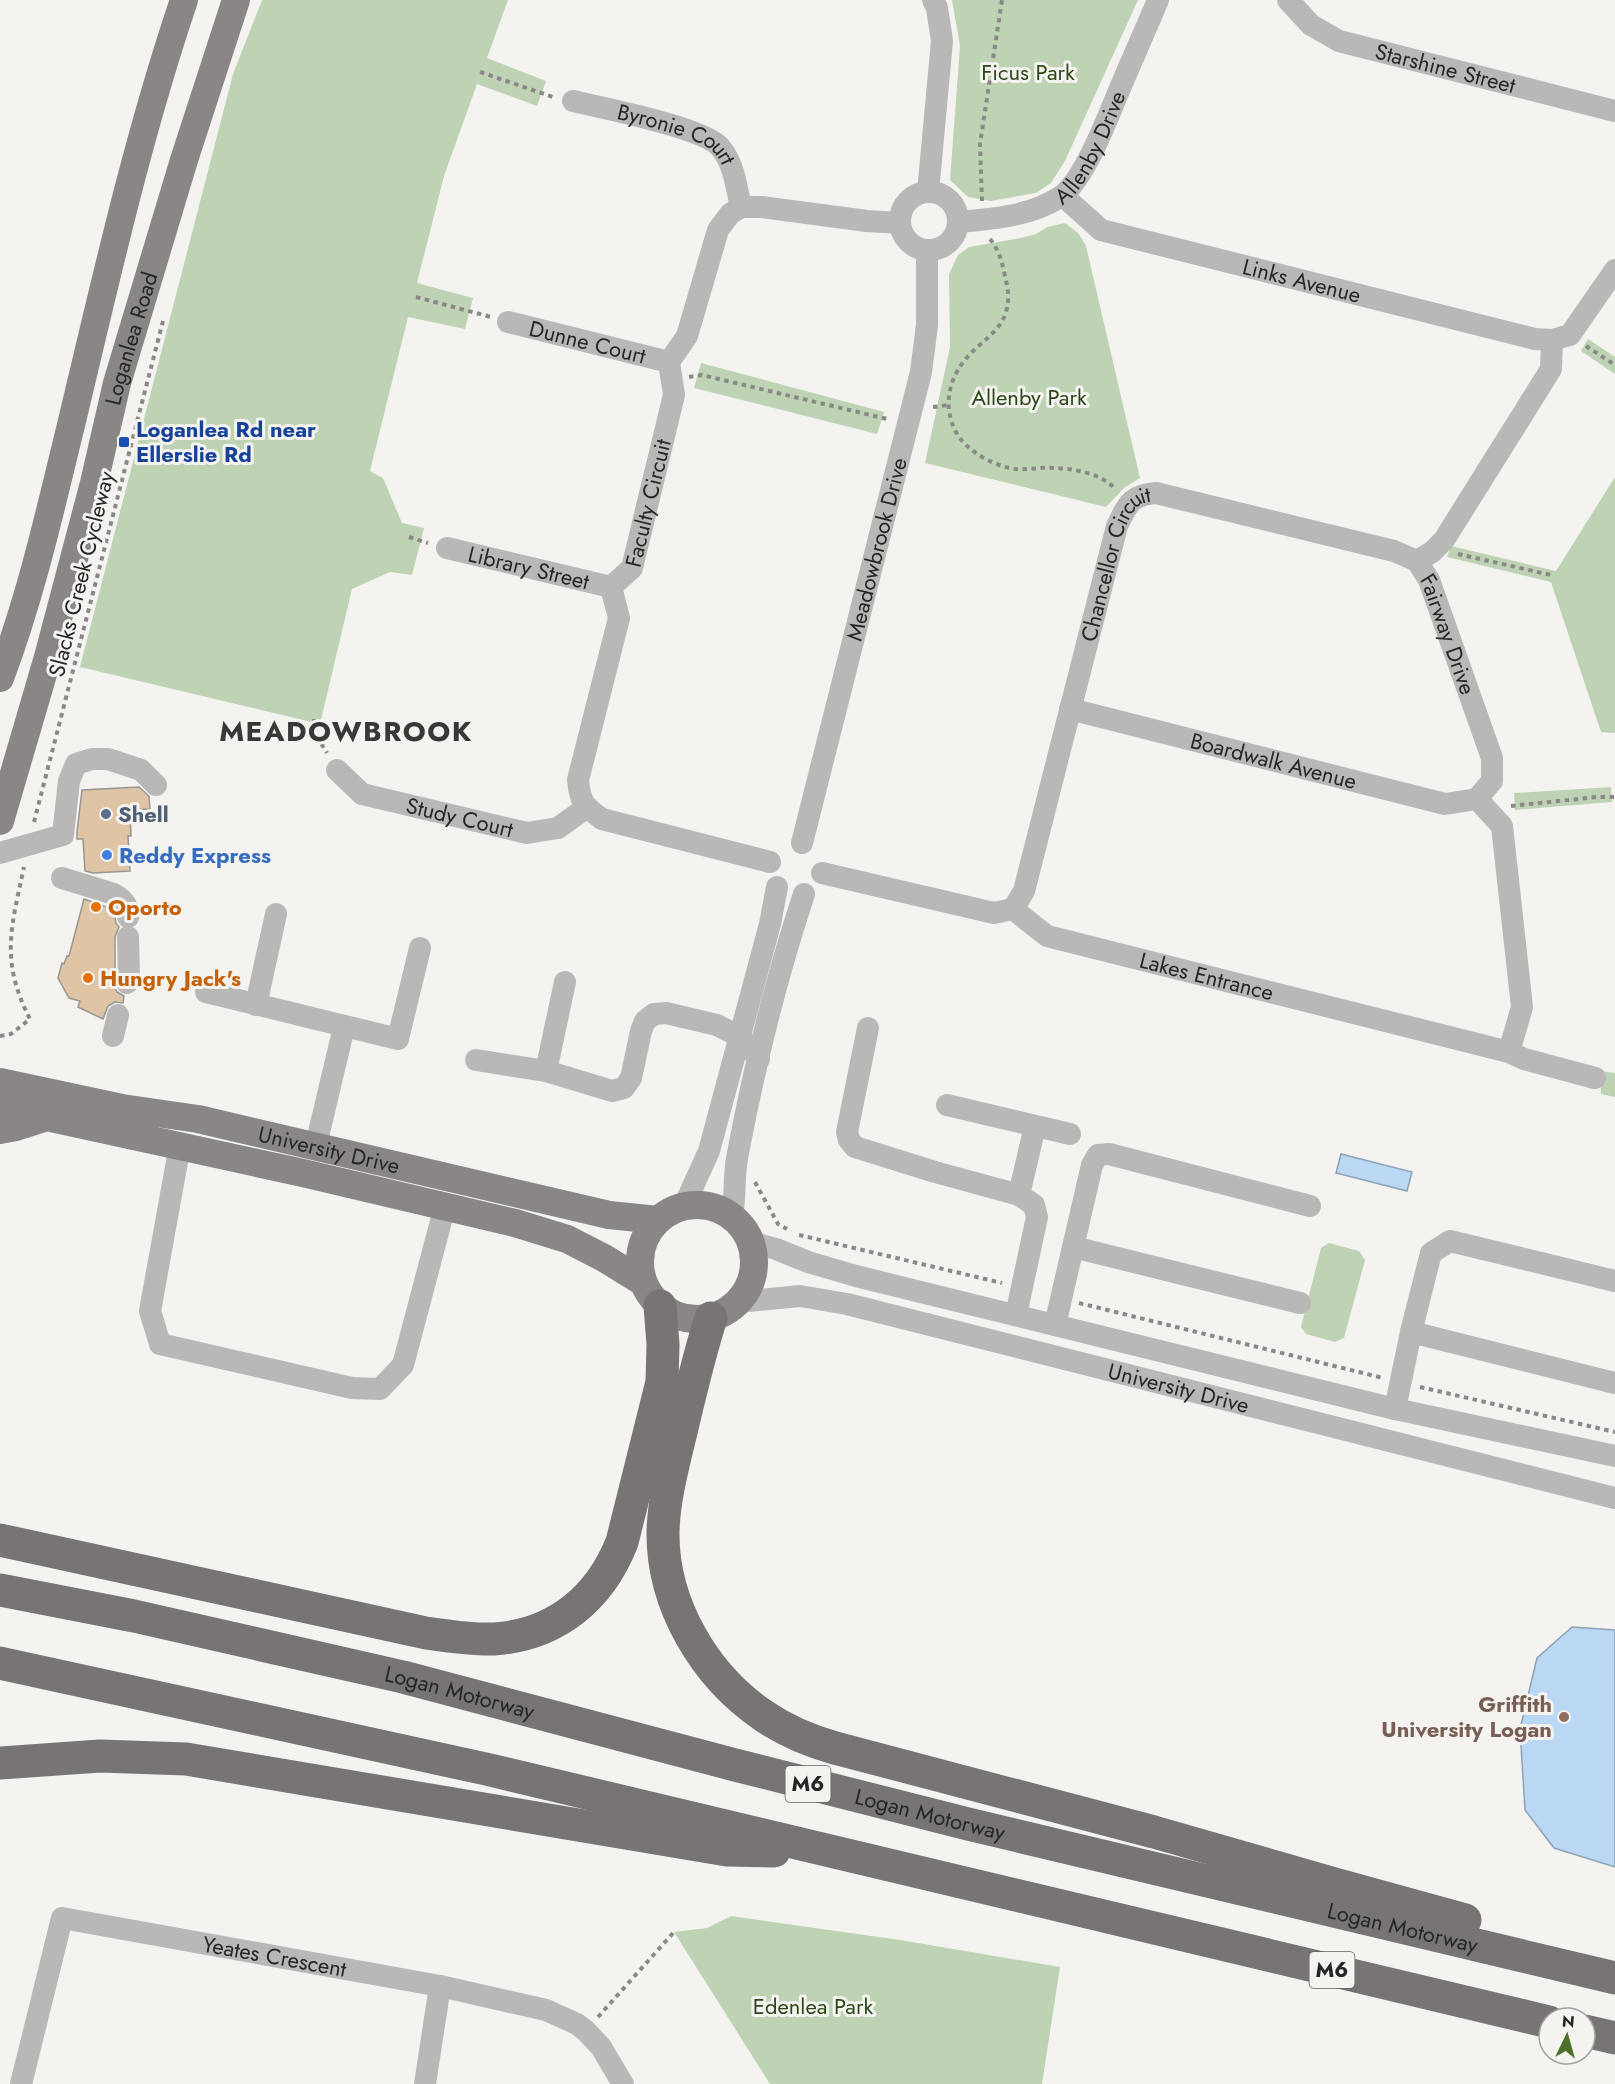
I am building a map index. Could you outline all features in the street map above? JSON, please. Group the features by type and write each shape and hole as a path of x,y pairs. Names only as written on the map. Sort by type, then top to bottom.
{"highway":[{"path":"0,1540 426,1633 493,1639 527,1633 547,1626 579,1606 593,1593 613,1565 622,1542 662,1382 663,1344 651,1294"},
{"path":"725,1310 696,1368 669,1483 663,1533 666,1566 685,1625 700,1652 717,1675 764,1716 789,1731 835,1749 1085,1813 1335,1884 1615,1959"},
{"name":"Logan Motorway","path":"0,1590 134,1616 392,1674 968,1824 1615,1978"},
{"name":"M6","path":"0,1664 475,1766 1537,2019"},
{"path":"0,1763 100,1756 186,1759 727,1850 838,1852"},
{"path":"1597,2034 1615,2038"}],"main road":[{"name":"Loganlea Road","path":"0,678 17,631 44,537 142,134 184,0"},
{"name":"Loganlea Road","path":"0,821 48,657 94,483 117,383 184,160 236,0"},
{"path":"0,1060 10,1084"},
{"name":"University Drive","path":"10,1084 122,1108 198,1119 609,1215 658,1220"},
{"name":"University Drive","path":"0,1107 180,1145 515,1223 567,1239 604,1258 651,1294"},
{"path":"0,1130 44,1118"},
{"path":"701,1205 717,1209 732,1217 743,1228 754,1257 753,1273 748,1288 725,1310 693,1320 675,1315 651,1294 639,1265 641,1249 647,1233 670,1211 684,1206 701,1205"}],"street":[{"path":"928,192 942,41 937,8 933,0"},
{"name":"Allenby Drive","path":"959,222 985,220 1038,209 1063,196 1081,172 1095,147 1158,0"},
{"name":"Starshine Street","path":"1287,0 1311,25 1340,41 1615,111"},
{"name":"Byronie Court","path":"573,101 698,132 719,145 732,166 741,207"},
{"path":"928,192 946,197 953,204 959,222 957,231 945,246 927,251 918,249 905,239 900,223 904,205 910,198 928,192"},
{"name":"Links Avenue","path":"1063,196 1101,230 1535,339 1561,337"},
{"path":"669,362 687,336 718,230 730,214 741,207 761,207 900,223"},
{"name":"Meadowbrook Drive","path":"802,843 921,372 927,325 927,251"},
{"path":"1561,337 1615,270"},
{"name":"Dunne Court","path":"508,322 669,362"},
{"name":"Fairway Drive","path":"1477,799 1491,781 1492,758 1424,557 1444,540 1551,369 1561,337"},
{"name":"Faculty Circuit","path":"587,807 580,798 579,780 619,618 611,587 632,568 674,395 669,362"},
{"name":"Chancellor Circuit","path":"1013,909 1024,891 1117,526 1126,507 1140,495 1156,493 1424,557"},
{"name":"Library Street","path":"447,548 611,587"},
{"name":"Boardwalk Avenue","path":"1070,709 1445,804 1477,799"},
{"path":"0,853 63,835 69,781 76,764 92,759 108,759 141,770 156,785"},
{"name":"Study Court","path":"337,770 362,794 527,833 558,828 587,807"},
{"path":"1477,799 1502,826 1522,1007 1509,1052"},
{"path":"587,807 602,819 770,862"},
{"path":"793,842 802,843 813,849 819,856 822,873 813,888 804,894 794,895 785,893 771,879 770,862 773,854 779,848 793,842"},
{"path":"822,873 994,914 1013,909"},
{"path":"62,878 114,894 126,905 129,977 121,1006"},
{"path":"684,1206 709,1151 770,924 777,887"},
{"path":"732,1217 738,1153 759,1059 792,931 804,894"},
{"name":"Lakes Entrance","path":"1013,909 1047,936 1509,1052 1524,1059 1595,1078"},
{"path":"256,1005 276,914"},
{"path":"206,992 398,1039 420,948"},
{"path":"546,1071 565,982"},
{"path":"476,1060 546,1071 612,1091 624,1088 631,1078 645,1021 654,1014 666,1013 717,1026 740,1037 759,1059"},
{"path":"316,1145 344,1027"},
{"path":"868,1028 847,1132 849,1140 855,1147 923,1169 1019,1195 1034,1205 1037,1217 1016,1316"},
{"path":"947,1105 1070,1134"},
{"path":"1019,1195 1035,1126"},
{"path":"180,1145 150,1311 160,1344 352,1389 380,1389 403,1365 445,1206"},
{"path":"1055,1325 1092,1165 1098,1155 1109,1154 1310,1206"},
{"path":"1395,1409 1431,1253 1450,1241 1615,1281"},
{"name":"University Drive","path":"750,1242 856,1276 1016,1316 1395,1409 1615,1456"},
{"path":"1073,1246 1300,1303"},
{"name":"University Drive","path":"725,1310 800,1296 847,1304 1615,1498"},
{"path":"1411,1332 1615,1383"},
{"name":"University Drive","path":"1497,1430 1556,1458 1615,1470"},
{"name":"Yeates Crescent","path":"21,2084 62,1918 440,1986 546,2010 577,2024 601,2047 622,2084"},
{"path":"425,2084 440,1986"}],"path":[{"path":"983,207 980,189 980,144 1002,0"},
{"path":"480,72 544,95 573,101"},
{"path":"988,232 990,240 997,247 1009,297 1006,314 997,329 965,359 954,376 948,394 949,416 957,434 972,450 994,462 1016,469 1054,468 1098,477 1113,487 1126,507"},
{"path":"416,297 508,322"},
{"name":"Slacks Creek Cycleway","path":"0,1036 10,1034 30,1019 20,999 11,966 11,931 28,845 165,310"},
{"path":"1561,337 1615,365"},
{"path":"669,362 683,378 702,375 887,419 884,426 889,428"},
{"path":"933,407 949,405"},
{"path":"1424,557 1452,553 1551,575"},
{"path":"314,719 314,732 337,770"},
{"path":"1477,799 1495,807 1615,797"},
{"path":"752,1174 778,1224 793,1233 1022,1288"},
{"path":"1061,1298 1400,1382 1615,1432"},
{"path":"596,2020 674,1932"}],"green space":[{"path":"262,0 508,0 487,58 546,81 537,106 477,84 444,176 417,283 473,298 465,329 408,317 370,471 383,478 402,523 424,528 412,575 390,572 352,589 320,724 80,667 233,74"},
{"name":"Ficus Park","path":"952,0 1138,0 1065,161 1051,183 1036,193 991,201 968,197 950,180 960,46"},
{"name":"Allenby Park","path":"1065,223 1078,233 1086,246 1140,478 1124,488 1106,507 925,463 950,347 949,274 958,255 969,247 1021,238 1036,234 1047,227"},
{"path":"1588,339 1615,357 1615,374 1581,351"},
{"path":"701,363 884,412 877,434 694,388"},
{"path":"1615,477 1615,733 1601,732 1551,582 1447,557 1451,546 1556,571"},
{"path":"1611,787 1612,802 1515,810 1514,793"},
{"path":"1600,1071 1615,1073 1615,1097 1601,1094"},
{"path":"1329,1243 1359,1251 1365,1260 1344,1338 1335,1342 1306,1334 1301,1327 1321,1248"},
{"name":"Edenlea Park","path":"731,1916 900,1940 1060,1967 1042,2084 770,2084 674,1932 707,1928"}],"water":[{"path":"1341,1154 1412,1172 1407,1191 1336,1173"},
{"path":"1572,1627 1615,1630 1615,1867 1554,1848 1525,1810 1520,1729 1537,1658"}],"building":[{"path":"139,787 149,796 150,809 130,810 131,836 128,836 130,871 93,873 85,871 83,839 77,839 82,790"},
{"path":"84,899 112,909 119,927 115,937 114,985 117,992 124,996 123,1003 115,1002 108,1006 103,1019 78,1007 80,1001 69,998 58,978 62,963 64,964 69,956"}],"place":[{"name":"Loganlea Rd near Ellerslie Rd","path":"124,442"},
{"name":"Shell","path":"106,814"},
{"name":"Reddy Express","path":"107,855"},
{"name":"Oporto","path":"96,907"},
{"name":"Hungry Jack's","path":"88,978"},
{"name":"Griffith University Logan","path":"1564,1717"}],"district":[{"name":"MEADOWBROOK","path":"346,731"}]}
